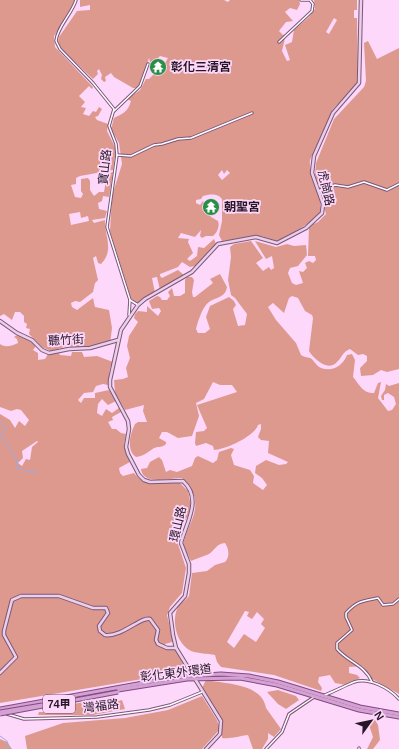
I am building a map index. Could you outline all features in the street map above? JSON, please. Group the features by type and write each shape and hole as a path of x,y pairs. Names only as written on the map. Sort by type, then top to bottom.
{"main road":[{"name":"虎崗路","path":"138,305 192,272 213,248 221,243 256,237 277,243 302,230 322,213 323,204 312,173 314,156 333,113 359,83 361,0"},
{"name":"環山路","path":"138,305 121,330 110,387 128,421 129,429 126,447 139,475 144,480 150,482 183,481 188,485 191,494 192,513 181,543 189,568 187,592 173,608 170,617 176,648 221,721 222,727 220,734 206,749"},
{"name":"聽竹街","path":"0,321 17,334 32,340 42,350 49,352 90,348 118,340"},
{"path":"0,673 16,657 4,635 4,631 12,600 21,596 59,596 93,608 106,608 108,613 99,626 102,634 105,636 131,628 143,619 150,619 158,630 156,640 158,644 167,648 176,648"},
{"name":"彰化東外環道","path":"0,710 185,678 221,676 258,679 301,691 324,695 360,709"},
{"name":"74甲","path":"185,678 221,676"},
{"name":"彰化東外環道","path":"301,691 314,697 360,709 399,713"},
{"name":"74甲","path":"360,709 399,718"}],"street":[{"path":"76,0 74,9 57,35 56,41 60,49 110,102 114,111 140,86 148,64"},
{"path":"279,42 312,11 313,4 310,0 301,0"},
{"name":"寶山路","path":"114,111 109,126 116,144 117,155 107,227 130,300 130,315"},
{"path":"117,155 131,156 154,145 178,139 191,138 252,113"},
{"path":"318,191 334,185 348,187 364,182 387,190 399,184"},
{"path":"130,300 138,305"},
{"path":"372,682 360,665 351,661 337,649 337,644 352,630 346,617 346,613 356,603 378,598 383,605 393,604 399,599"},
{"path":"266,749 282,732 289,714 314,697 324,695 353,682 362,680 372,682 393,693 399,699"},
{"name":"灣福路","path":"0,710 24,719 84,718 149,710 170,705 202,692"}],"shaded area":[{"path":"0,0 75,0 71,12 54,36 55,47 93,87 92,89 89,86 79,96 85,102 81,107 86,108 83,114 89,116 93,111 96,112 99,107 102,109 98,116 95,117 97,120 108,124 107,131 116,149 113,170 80,176 76,178 76,184 71,185 75,197 81,198 83,194 81,191 81,179 88,178 90,181 90,190 94,196 99,192 104,192 107,174 113,172 109,197 103,196 102,201 98,203 99,209 107,211 105,218 92,220 94,223 105,220 108,242 107,253 101,264 98,263 96,256 93,258 98,280 95,283 93,292 80,302 75,301 71,303 72,307 77,310 93,298 95,307 109,310 112,328 110,344 91,350 89,347 82,348 67,346 51,351 42,347 29,334 30,329 26,328 27,324 24,322 24,316 20,312 15,312 12,320 4,314 0,316","holes":["80,212 81,218 88,216 89,221 71,225 69,214"]},
{"path":"80,0 224,0 228,2 230,0 299,0 300,4 297,10 290,8 285,12 293,21 286,22 279,31 283,35 286,34 282,51 287,61 290,60 285,45 292,42 294,30 309,17 315,9 314,0 357,0 357,10 354,10 354,18 357,18 358,81 353,89 333,109 310,160 310,167 319,195 321,209 319,216 280,242 261,236 222,241 219,235 222,221 222,199 211,194 203,196 201,199 196,200 196,203 200,205 203,201 211,217 218,221 219,225 217,231 213,236 206,236 202,238 200,236 201,230 195,237 181,233 178,238 189,239 188,242 193,253 187,259 190,261 197,256 198,247 204,248 214,239 216,244 195,266 190,267 182,262 178,267 160,274 162,278 178,270 184,275 160,290 157,277 152,278 155,293 140,303 135,302 131,298 110,231 112,196 122,164 119,143 111,129 114,118 128,108 131,101 127,99 140,90 146,79 149,79 155,73 163,74 165,63 168,58 160,56 153,63 150,62 149,58 141,83 136,88 133,88 114,77 111,73 105,77 106,81 104,82 101,79 102,75 99,69 97,71 98,74 93,79 60,48 58,41 59,37 77,11 90,10 90,5 80,7","holes":["334,18 337,20 329,34 326,32","222,170 224,174 227,170 230,173 222,180 218,175"]},
{"path":"368,41 377,59 399,48 399,369 387,372 381,370 373,375 361,376 360,368 367,361 367,356 363,354 358,355 350,349 345,352 336,363 329,366 325,365 317,360 309,351 313,318 312,315 305,311 298,298 292,296 289,298 284,313 273,303 268,307 276,320 296,343 301,355 310,358 319,367 323,369 332,369 340,365 347,355 352,354 355,360 353,377 364,390 370,393 374,393 378,383 381,382 378,398 388,411 392,410 396,404 394,397 388,393 384,395 384,400 382,400 381,396 385,390 386,384 389,386 399,383 399,694 372,679 362,666 349,667 349,673 357,675 360,678 346,685 335,683 330,675 319,677 318,682 322,688 321,691 274,675 221,667 217,662 215,655 194,652 186,648 178,637 175,618 178,607 189,596 192,573 207,571 215,565 225,562 228,558 228,550 225,543 218,546 209,554 191,561 183,546 195,506 195,498 191,488 182,478 158,480 147,478 141,469 147,468 150,462 159,457 162,460 166,472 170,470 177,472 192,466 195,458 198,456 213,463 217,460 219,452 231,448 234,449 231,455 234,465 250,470 254,476 253,483 263,490 267,485 262,478 255,473 256,466 266,460 279,465 286,464 288,462 268,453 269,441 261,440 258,437 261,424 258,425 256,429 246,438 225,448 214,450 213,446 206,443 196,446 196,432 204,431 207,428 197,405 237,392 232,385 220,385 213,382 204,399 196,403 199,416 192,436 178,438 167,432 162,432 159,438 166,442 165,445 154,448 144,455 136,457 131,450 130,437 135,424 138,422 147,422 143,411 144,405 125,410 115,393 114,380 128,377 126,368 130,358 127,346 129,336 138,322 134,318 135,314 138,311 147,312 147,306 158,316 161,311 159,308 152,309 149,301 157,296 162,300 167,300 170,296 168,292 172,288 174,296 180,296 185,293 185,280 187,277 192,277 194,280 192,292 193,297 213,283 210,279 220,274 227,287 224,294 212,300 204,307 196,329 198,333 205,333 210,329 206,317 210,306 229,297 236,305 233,309 238,326 245,325 247,314 231,295 228,280 231,257 230,247 234,244 251,241 263,258 256,263 263,271 269,267 271,270 274,268 272,256 266,259 255,241 276,247 287,244 294,246 306,245 307,255 298,266 290,268 288,273 292,283 296,285 303,283 299,271 303,272 307,268 305,263 309,261 313,263 316,260 315,256 308,256 309,226 318,222 326,214 315,175 316,163 334,119 364,87 366,81 364,43","holes":["245,611 249,612 247,616 252,619 257,612 264,619 261,624 265,628 256,642 244,634 234,648 227,642"]},
{"path":"19,334 27,338 36,346 33,350 38,353 38,360 45,359 48,354 59,353 60,355 71,356 72,352 82,352 84,357 97,356 113,362 110,368 108,385 103,384 96,386 93,392 84,393 78,400 81,403 84,398 95,398 95,393 109,390 116,401 108,405 102,399 98,404 97,413 102,416 106,409 112,413 119,408 121,412 112,417 113,420 108,422 112,429 116,429 121,433 126,434 124,445 130,462 119,468 120,473 123,476 134,473 144,481 155,484 179,482 188,491 191,506 188,516 178,532 178,544 186,568 182,593 170,607 167,615 173,640 172,642 165,644 166,647 175,649 185,667 184,672 0,703 0,414 10,420 15,428 19,421 25,426 29,420 21,410 17,409 11,411 0,407 0,344 9,346 18,343 17,339 14,337","holes":["37,441 38,442 32,447 30,460 26,459 22,466 18,463 23,458 22,451"]},
{"path":"206,680 242,686 258,694 281,729 274,737 268,733 268,739 262,749 253,749 248,735 222,738 222,722 202,688"},
{"path":"278,690 296,696 299,700 286,709 278,704 267,692"},
{"path":"202,696 217,720 220,729 202,749 27,749 25,736 63,723 125,718 168,710"},
{"path":"114,697 119,701 122,700 125,709 93,715 38,715 39,712 45,712 49,708"},
{"path":"367,719 375,720 378,725 380,740 373,749 367,749 373,737"},
{"path":"0,739 7,742 12,749 0,749"}],"waterway":[{"path":"0,422 6,428 1,435 17,460 17,468 31,472 37,471"},
{"path":"0,736 7,741 10,749"}],"place":[{"name":"彰化三清宮","path":"158,67"},
{"name":"朝聖宮","path":"211,207"}]}
